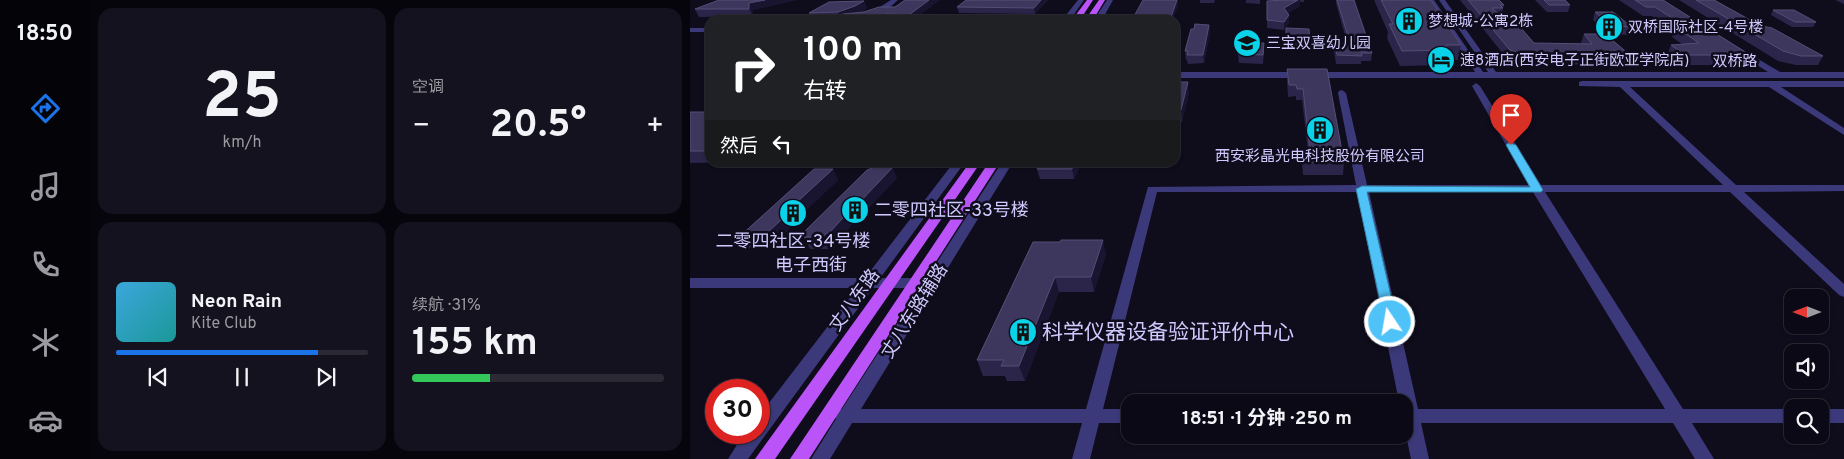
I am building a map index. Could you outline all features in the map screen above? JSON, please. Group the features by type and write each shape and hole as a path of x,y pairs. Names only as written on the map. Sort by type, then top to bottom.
{"main road":[{"path":"1080,15 1090,0"},
{"path":"1092,15 1102,0"},
{"name":"丈八东路","path":"764,459 972,167"},
{"path":"799,459 992,167"}],"street":[{"path":"870,15 895,0"},
{"path":"1070,15 1081,0"},
{"path":"1101,15 1110,0"},
{"path":"1431,0 1478,80 1538,190 1705,459"},
{"path":"1442,0 1494,74"},
{"path":"690,30 705,30"},
{"path":"1727,43 1778,75"},
{"name":"双桥路","path":"1180,75 1478,80 1494,74 1844,75"},
{"path":"1582,84 1844,84"},
{"path":"1622,84 1844,292"},
{"path":"1770,84 1844,132"},
{"path":"1342,93 1404,394"},
{"path":"770,415 956,167"},
{"name":"丈八东路辅路","path":"820,459 1005,167"},
{"path":"1081,459 1152,189 1538,190 1844,188"},
{"name":"电子西街","path":"690,283 932,283"},
{"path":"828,415 1121,416"},
{"path":"1413,416 1784,416"},
{"path":"1829,416 1844,416"},
{"path":"1413,434 1420,459"},
{"path":"737,459 748,444"}],"building":[{"path":"719,0 765,0 749,3 749,9 695,9"},
{"path":"905,0 929,0 909,15 842,15 864,12 879,7 895,7"},
{"path":"966,0 1041,0 1034,8 957,7"},
{"path":"1143,0 1177,0 1172,15 1135,15"},
{"path":"1298,0 1284,8 1289,15 1284,22 1267,20 1267,1"},
{"path":"1337,0 1354,0 1372,53 1361,53 1362,56 1337,55 1335,43 1350,43"},
{"name":"梦想城-公寓2栋","path":"1381,0 1431,0 1461,45 1446,45 1448,50 1402,51 1389,24 1393,24"},
{"path":"1468,0 1499,0 1504,5 1500,5 1503,8 1492,8 1514,28 1521,28 1534,43 1592,44 1584,34 1605,34 1630,55 1523,55 1510,50"},
{"path":"1544,0 1565,0 1570,5 1549,5"},
{"path":"1635,0 1663,0 1750,55 1685,55 1671,45 1699,43 1676,27 1686,27 1655,7 1646,7"},
{"path":"1696,0 1714,0 1761,26 1772,28 1823,56 1801,56 1783,51"},
{"path":"864,1 838,12 809,13 829,2"},
{"path":"1773,10 1794,10 1816,22 1795,22"},
{"path":"1595,12 1613,12 1632,27 1612,26"},
{"path":"1195,24 1209,25 1203,55 1187,55 1188,51 1185,51 1191,29 1194,29"},
{"path":"1286,28 1309,29 1310,40 1286,40"},
{"path":"1264,43 1263,55 1238,54 1239,44"},
{"name":"西安彩晶光电科技股份有限公司","path":"1287,69 1327,69 1344,162 1303,162 1302,151 1310,151 1303,89 1297,89 1296,85 1289,85"},
{"path":"1180,82 1188,82 1181,110"},
{"path":"690,112 705,112 705,151 690,151"},
{"path":"875,167 893,167 829,233 822,237 804,237 807,234 802,234 867,170"},
{"path":"1038,167 1073,167 1072,169 1037,169"},
{"path":"814,169 833,169 765,235 739,237"},
{"name":"科学仪器设备验证评价中心","path":"1061,240 1103,240 1091,277 1055,277 1019,366 1001,366 1004,360 977,360 1033,242 1060,242"}],"place":[{"name":"梦想城-公寓2栋","path":"1409,21"},
{"name":"双桥国际社区-4号楼","path":"1609,27"},
{"name":"三宝双喜幼儿园","path":"1247,43"},
{"name":"速8酒店(西安电子正街欧亚学院店)","path":"1441,60"},
{"name":"西安彩晶光电科技股份有限公司","path":"1320,130"},
{"name":"二零四社区-33号楼","path":"855,210"},
{"name":"二零四社区-34号楼","path":"793,213"},
{"name":"科学仪器设备验证评价中心","path":"1023,332"}],"route":[{"path":"1390,322 1362,189 1538,190 1511,145"}]}
